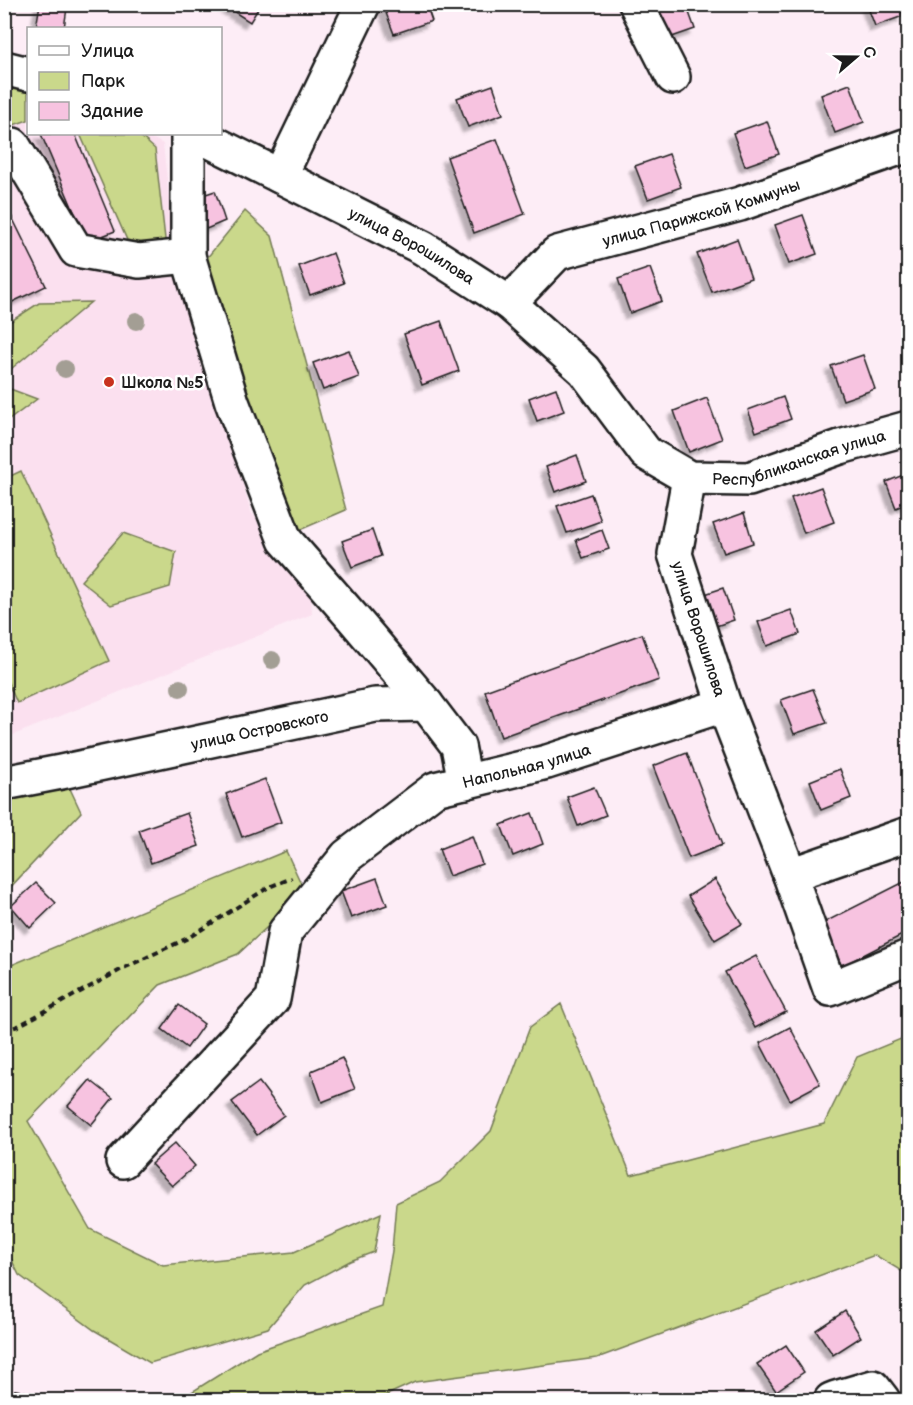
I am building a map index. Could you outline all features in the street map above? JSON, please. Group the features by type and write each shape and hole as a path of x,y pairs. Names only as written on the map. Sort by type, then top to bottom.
{"street":[{"path":"280,176 363,4"},
{"path":"636,4 673,77"},
{"path":"4,68 27,74"},
{"path":"188,135 188,256 232,402 285,540 426,704 458,746 465,782"},
{"name":"улица Ворошилова","path":"198,135 423,248 509,303 584,370 646,453 688,478 675,554 724,705 790,875 830,989 909,957"},
{"name":"улица Парижской Коммуны","path":"509,303 558,253 740,204 909,145"},
{"path":"13,146 76,250 140,261 188,256"},
{"name":"Республиканская улица","path":"688,478 749,478 840,447 909,428"},
{"name":"улица Островского","path":"4,783 375,705 426,704"},
{"name":"Напольная улица","path":"123,1161 273,999 285,932 347,856 435,789 547,762 724,705"},
{"path":"790,875 909,834"},
{"path":"831,1401 873,1387 883,1401"}],"path":[{"path":"4,1032 126,967 188,938 269,886 303,873"},
{"path":"4,1387 14,1391 70,1401"}],"shaded area":[{"name":"Школа №5","path":"4,83 27,88 27,135 147,135 163,144 175,253 251,512 311,589 312,614 11,736 4,724"}],"green space":[{"path":"5,78 27,83 27,120 5,128"},
{"path":"80,135 139,135 155,149 166,248 127,240"},
{"path":"245,211 272,236 346,510 295,532 239,383 202,264"},
{"path":"91,302 5,374 5,325 39,303"},
{"path":"4,387 37,399 5,423"},
{"path":"21,471 109,661 17,703 5,676 4,479"},
{"path":"123,533 176,552 170,587 111,605 81,581"},
{"path":"65,778 81,812 5,893 5,791"},
{"path":"286,851 305,892 238,954 160,985 28,1121 90,1229 163,1265 294,1252 381,1213 374,1252 350,1261 305,1285 268,1328 150,1363 94,1330 19,1275 4,1244 4,968"},
{"path":"561,1004 631,1175 824,1124 857,1057 908,1036 908,1275 875,1255 597,1358 415,1382 376,1400 179,1400 257,1351 382,1307 392,1251 396,1203 440,1182 491,1131 530,1027"}],"building":[{"path":"40,4 67,8 64,27 36,27"},
{"path":"222,4 261,4 250,22"},
{"path":"426,4 432,21 394,34 383,5"},
{"path":"656,4 686,4 695,29 669,38"},
{"path":"899,4 903,16 875,26 867,5"},
{"path":"850,84 864,122 835,133 821,95"},
{"path":"493,85 503,114 468,127 457,98"},
{"path":"767,121 779,154 745,166 733,133"},
{"path":"41,135 75,135 115,231 87,242"},
{"path":"497,139 525,214 474,233 447,157"},
{"path":"669,154 681,187 648,199 635,166"},
{"path":"215,191 225,221 204,230 194,198"},
{"path":"4,201 46,286 4,306"},
{"path":"803,215 817,254 789,264 775,225"},
{"path":"737,239 751,278 712,292 697,254"},
{"path":"333,253 344,283 310,295 299,266"},
{"path":"650,268 662,301 630,313 618,279"},
{"path":"441,321 459,371 422,385 404,334"},
{"path":"349,350 359,377 323,390 313,363"},
{"path":"863,355 875,389 843,400 831,366"},
{"path":"556,388 564,411 537,421 529,398"},
{"path":"783,397 791,419 756,432 748,410"},
{"path":"707,398 722,439 689,452 674,411"},
{"path":"577,455 586,481 555,492 546,467"},
{"path":"908,473 908,503 896,508 886,482"},
{"path":"821,487 834,522 804,533 791,498"},
{"path":"591,494 601,521 567,533 557,506"},
{"path":"744,513 753,543 724,553 713,524"},
{"path":"372,530 381,556 352,567 342,541"},
{"path":"602,530 609,549 583,558 576,540"},
{"path":"723,588 734,620 713,627 702,595"},
{"path":"791,610 800,634 767,646 758,622"},
{"path":"642,634 659,680 501,737 485,691"},
{"path":"813,689 827,723 794,734 781,700"},
{"path":"687,753 722,845 689,858 653,766"},
{"path":"840,769 851,798 821,810 810,781"},
{"path":"265,779 281,822 242,837 226,794"},
{"path":"594,787 606,815 578,826 567,797"},
{"path":"187,813 199,846 151,863 139,830"},
{"path":"532,813 543,844 513,856 501,825"},
{"path":"472,836 482,864 449,876 439,849"},
{"path":"377,878 387,905 351,918 341,891"},
{"path":"715,879 742,924 715,940 688,896"},
{"path":"908,880 908,932 842,966 821,924"},
{"path":"36,883 56,903 30,928 11,906"},
{"path":"756,956 786,1012 755,1028 725,972"},
{"path":"179,1005 204,1024 187,1048 162,1029"},
{"path":"790,1027 820,1084 790,1100 760,1043"},
{"path":"342,1058 355,1089 322,1102 311,1071"},
{"path":"90,1080 113,1098 91,1125 68,1106"},
{"path":"259,1082 284,1115 257,1135 232,1102"},
{"path":"175,1143 195,1166 172,1186 151,1164"},
{"path":"845,1311 861,1337 833,1355 816,1330"},
{"path":"786,1345 804,1372 776,1391 757,1364"}],"place":[{"name":"Школа №5","path":"109,382"}]}
